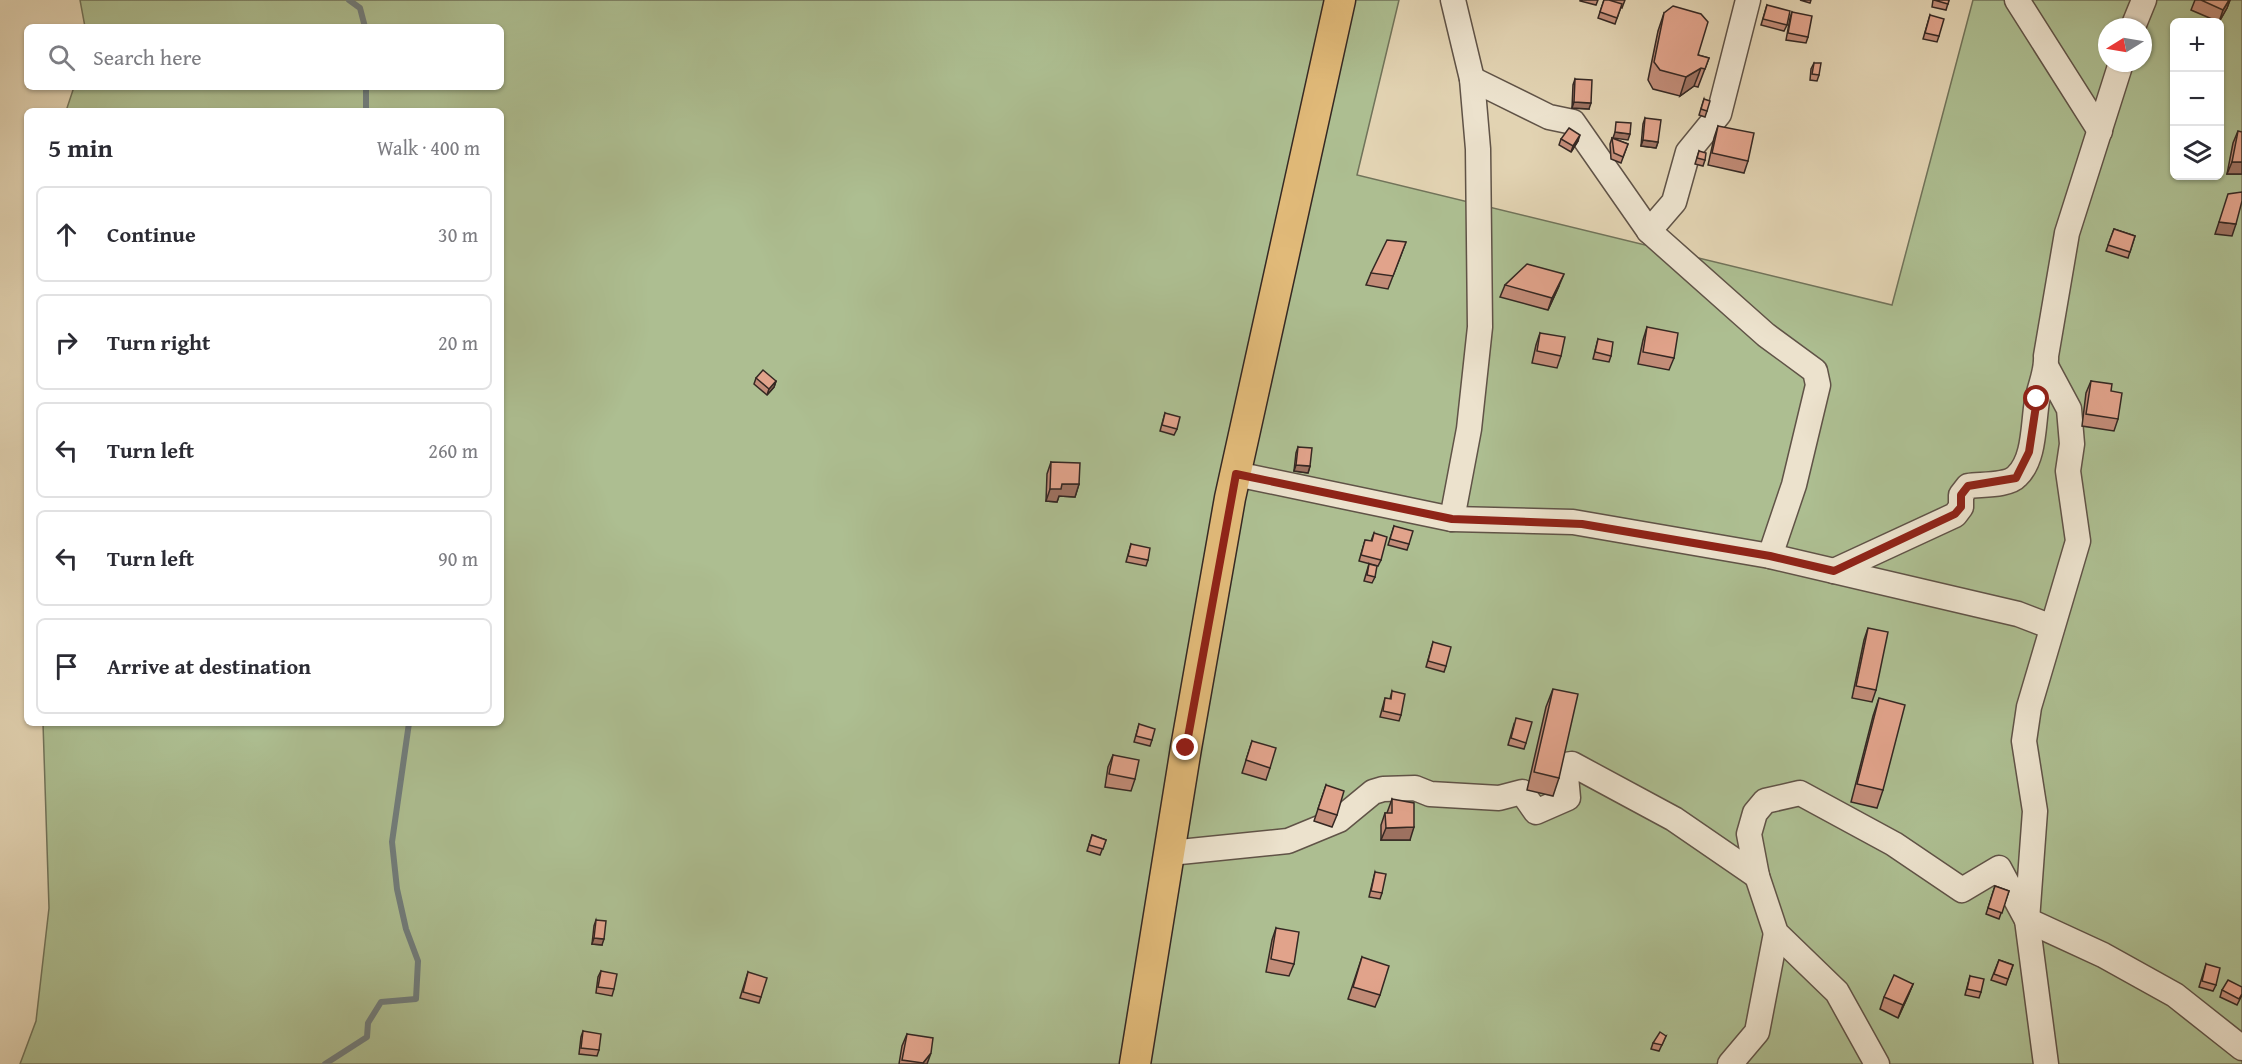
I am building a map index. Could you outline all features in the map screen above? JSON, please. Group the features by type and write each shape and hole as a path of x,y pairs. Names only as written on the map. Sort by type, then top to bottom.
{"main road":[{"path":"1135,1064 1186,748 1236,474 1255,378 1340,0"}],"street":[{"path":"1452,0 1472,79 1478,149 1480,327 1469,429 1452,519"},
{"path":"1649,231 1674,202 1688,152 1719,114 1723,105 1748,0"},
{"path":"2017,0 2100,131"},
{"path":"2137,18 2144,0"},
{"path":"1834,571 1955,514 1961,507 1961,495 1968,486 2016,478 2029,452 2037,399 2047,368 2046,356 2067,233 2118,72"},
{"path":"1472,79 1550,117 1573,122 1649,231 1766,335 1809,366 1818,378 1794,485 1770,556"},
{"path":"2046,1064 2027,920 2035,811 2024,741 2029,706 2076,550 2078,526 2068,471 2072,444 2069,409 2047,368"},
{"path":"1236,474 1452,519 1573,522 1770,556 2018,614 2052,627"},
{"path":"1170,853 1288,842 1339,820 1363,799 1383,789 1415,788 1430,794 1499,798 1522,792 1536,812 1568,798 1565,765 1572,764 1674,819 1757,876"},
{"path":"1877,1064 1837,992 1776,933 1757,876 1749,834 1755,813 1765,801 1800,793 1894,844 1962,890 1999,868 2027,920 2103,955 2175,995 2242,1048"},
{"path":"1730,1064 1757,1032 1761,1021 1776,933"}],"green space":[{"path":"80,0 1399,0 1357,175 1892,305 1973,0 2242,0 2242,1064 20,1064 36,1021 49,908 43,726 504,726 504,108 67,108 73,90 504,90 504,24 84,24"}],"building":[{"path":"1604,0 1622,4 1617,18 1600,12"},
{"path":"1934,0 1949,0 1948,4"},
{"path":"2201,0 2229,0 2223,10"},
{"path":"1767,5 1790,11 1787,25 1763,19"},
{"path":"1673,6 1701,14 1708,22 1698,55 1709,58 1705,69 1701,68 1686,77 1660,70 1654,62 1664,13"},
{"path":"1792,12 1812,16 1808,37 1788,33"},
{"path":"1930,15 1944,19 1939,36 1925,33"},
{"path":"1814,63 1821,63 1819,75 1812,74"},
{"path":"1575,79 1592,80 1591,103 1574,102"},
{"path":"1704,99 1710,101 1707,111 1701,109"},
{"path":"1645,118 1661,120 1658,142 1643,140"},
{"path":"1616,122 1631,123 1630,134 1615,132"},
{"path":"1718,126 1754,133 1748,161 1712,153"},
{"path":"1569,128 1580,135 1573,146 1561,139"},
{"path":"2238,131 2242,132 2242,162 2232,162"},
{"path":"1612,138 1628,144 1623,157 1614,153"},
{"path":"1699,151 1706,153 1705,160 1697,158"},
{"path":"2242,192 2236,224 2219,222 2228,194"},
{"path":"2114,229 2135,236 2130,252 2108,245"},
{"path":"1387,240 1406,242 1393,276 1371,273"},
{"path":"1527,264 1564,274 1552,298 1505,285"},
{"path":"1647,327 1678,333 1674,358 1643,352"},
{"path":"1540,333 1565,337 1561,356 1537,351"},
{"path":"1598,339 1613,342 1611,356 1595,352"},
{"path":"763,370 776,381 769,389 756,378"},
{"path":"2091,381 2112,384 2111,391 2122,393 2118,419 2086,414"},
{"path":"1165,413 1180,417 1177,429 1162,425"},
{"path":"1298,447 1312,448 1310,466 1296,465"},
{"path":"1051,462 1080,463 1079,484 1062,484 1061,489 1050,489"},
{"path":"1394,526 1413,531 1409,544 1390,539"},
{"path":"1374,533 1387,537 1381,560 1361,555 1365,540 1372,541"},
{"path":"1131,544 1150,548 1148,560 1128,556"},
{"path":"1369,564 1377,566 1375,577 1367,575"},
{"path":"1868,628 1888,632 1876,690 1856,686"},
{"path":"1433,642 1451,647 1446,666 1428,661"},
{"path":"1553,689 1578,694 1559,778 1534,772"},
{"path":"1392,691 1405,694 1401,715 1383,711 1385,698 1391,699"},
{"path":"1879,698 1905,705 1883,790 1857,784"},
{"path":"1516,718 1532,722 1526,743 1511,738"},
{"path":"1139,724 1155,729 1152,740 1136,736"},
{"path":"1252,741 1276,748 1270,768 1246,760"},
{"path":"1113,755 1139,760 1135,779 1109,774"},
{"path":"1326,785 1344,791 1337,815 1318,809"},
{"path":"1392,799 1414,803 1414,827 1386,828 1385,813 1392,813"},
{"path":"1092,835 1106,840 1103,849 1089,845"},
{"path":"1375,872 1386,874 1382,893 1371,891"},
{"path":"1995,886 2009,891 2002,913 1988,908"},
{"path":"596,920 606,921 604,939 594,938"},
{"path":"1276,928 1299,932 1294,964 1271,959"},
{"path":"1362,957 1389,966 1380,995 1353,987"},
{"path":"1999,960 2013,965 2008,979 1994,974"},
{"path":"2206,964 2220,968 2216,985 2202,981"},
{"path":"601,971 617,974 614,989 598,987"},
{"path":"748,972 767,978 761,997 743,992"},
{"path":"1894,975 1913,984 1903,1005 1884,997"},
{"path":"1970,976 1984,979 1981,992 1967,989"},
{"path":"2228,980 2242,987 2239,999 2222,990"},
{"path":"583,1031 601,1034 599,1050 581,1048"},
{"path":"1660,1032 1666,1036 1662,1045 1653,1043"},
{"path":"907,1034 933,1038 931,1053 923,1063 902,1060"}],"waterway":[{"path":"349,0 360,8 364,24"},
{"path":"366,90 366,108"},
{"path":"325,1064 367,1037 368,1023 381,1002 416,999 418,961 406,929 397,889 392,842 409,726"}],"route":[{"path":"1186,748 1236,474 1452,519 1582,524 1770,556 1834,571 1955,514 1961,507 1963,490 1968,486 2016,478 2031,445 2037,399"}]}
